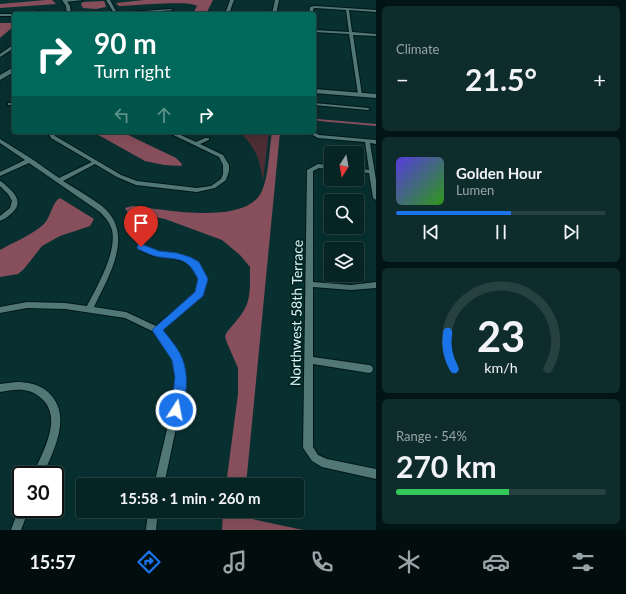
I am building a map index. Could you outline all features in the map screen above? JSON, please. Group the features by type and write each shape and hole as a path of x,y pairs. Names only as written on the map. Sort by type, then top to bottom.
{"street":[{"path":"67,1 81,0"},
{"path":"108,0 115,12"},
{"path":"228,12 232,0"},
{"path":"274,12 277,0"},
{"path":"67,1 69,12"},
{"path":"67,1 73,12"},
{"path":"311,12 312,7 376,11"},
{"path":"347,9 359,93"},
{"path":"150,12 171,10"},
{"path":"0,15 12,14"},
{"path":"316,32 376,35"},
{"path":"0,56 12,50"},
{"path":"0,78 12,70"},
{"path":"0,82 12,74"},
{"path":"316,89 376,94"},
{"path":"316,104 368,109"},
{"path":"52,134 53,137 119,176 136,183 197,190 213,187 223,180 227,166 226,161 221,156 174,134"},
{"path":"316,134 376,142"},
{"path":"197,144 207,139"},
{"path":"1,140 100,208 110,218 115,232 115,247 112,259 89,310"},
{"path":"367,141 376,198"},
{"path":"0,174 30,160"},
{"path":"60,180 96,162"},
{"name":"Northwest 58th Terrace","path":"324,167 318,166 310,170 308,448 315,458 326,464 376,474"},
{"path":"364,171 372,172"},
{"path":"0,183 13,194 16,200 15,206 12,210 0,219"},
{"path":"141,247 158,254 177,256 187,260 196,265 203,279 199,294 157,330"},
{"path":"310,284 332,287 364,288 376,285"},
{"path":"0,310 27,305 46,305 126,314 157,330 169,344 178,359 180,377 179,395 161,478"},
{"path":"309,360 369,369"},
{"path":"0,388 22,385 36,389 47,395 55,407 56,421 52,439 42,466"},
{"path":"16,530 21,518"},
{"path":"151,530 152,518"}],"shaded area":[{"path":"52,0 56,4 0,8 0,4"},
{"path":"144,0 213,0 207,12 194,12 197,6 183,3 119,6 116,3"},
{"path":"104,1 106,7 96,9 83,8 81,4 83,2"},
{"path":"0,23 12,23 12,28 0,38"},
{"path":"97,134 126,134 176,158 182,164 181,166 164,165 145,161"},
{"path":"241,134 269,134 263,180 256,154"},
{"path":"272,134 280,134 247,478 227,478 238,394 238,368 225,336 241,315 248,302 250,267 240,255 222,240 165,219 150,216 133,217 129,215 125,208 132,206 201,213 238,209 252,203 261,193 266,179"},
{"path":"60,198 94,219 90,226 60,236 42,246 24,269 18,274 0,277 0,250 28,235 44,224 55,203"},
{"path":"223,518 248,518 303,530 222,530"}],"waterway":[{"path":"319,120 376,125"}],"route":[{"path":"141,247 158,254 177,256 187,260 196,265 203,279 199,294 157,330 169,344 178,359 180,377 176,410"}]}
